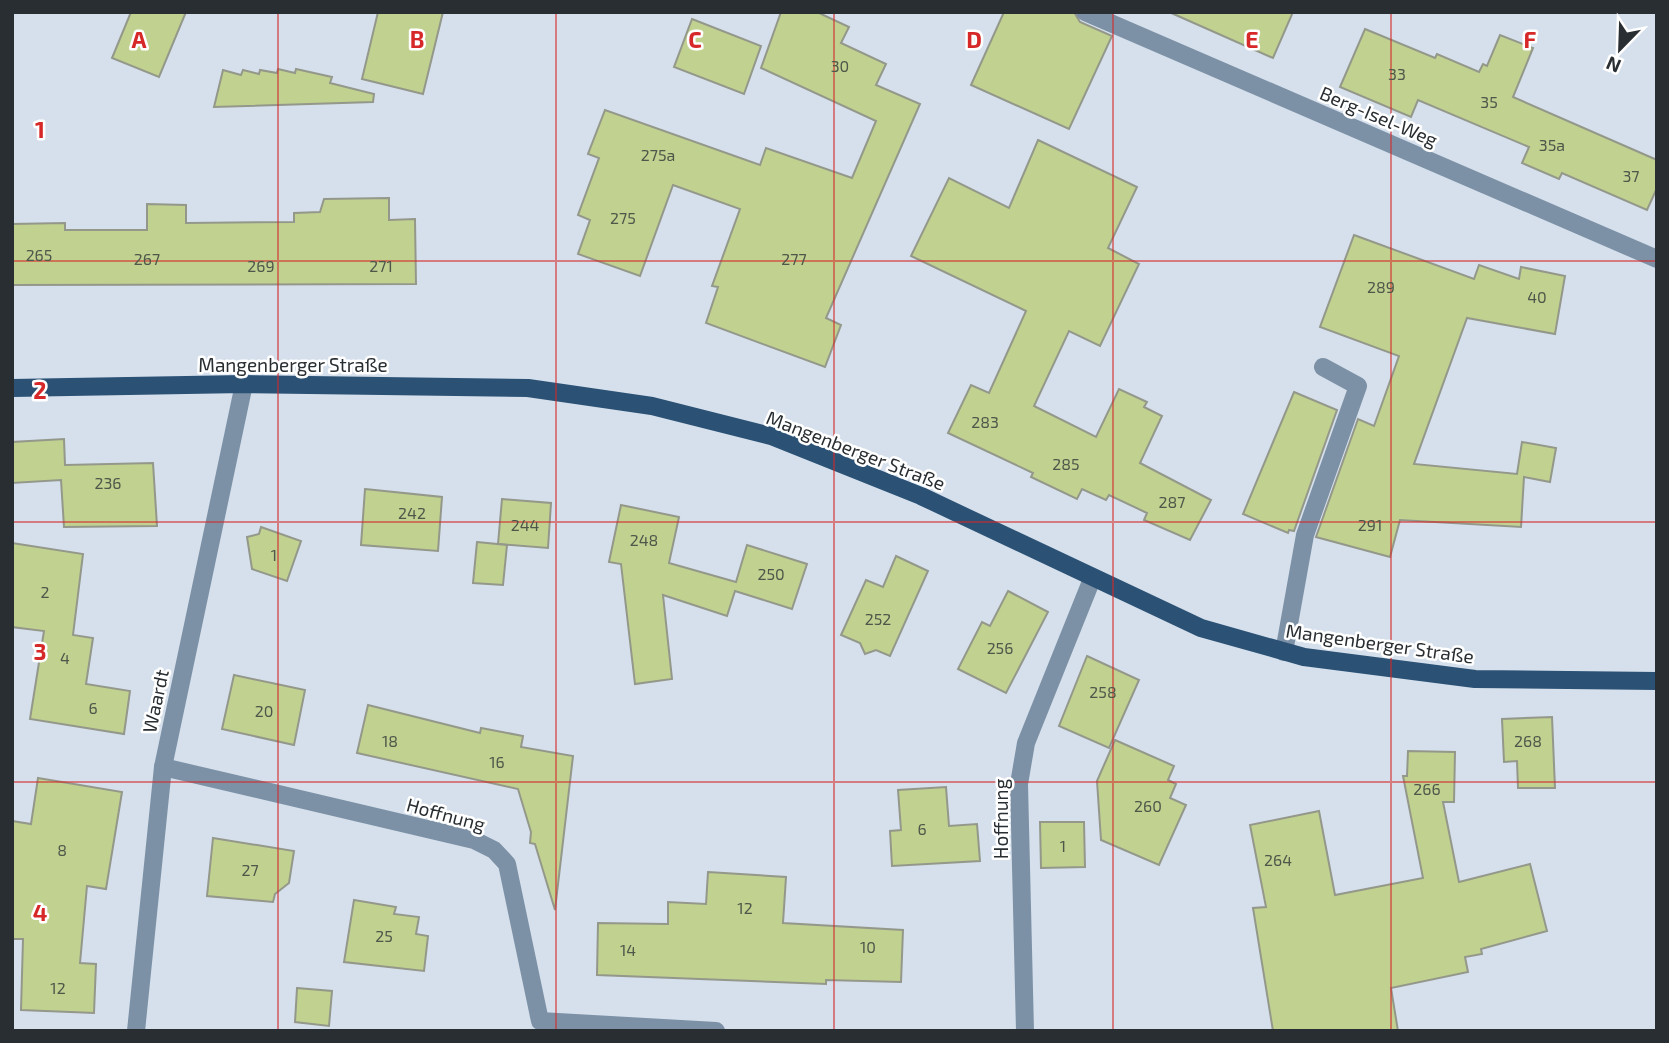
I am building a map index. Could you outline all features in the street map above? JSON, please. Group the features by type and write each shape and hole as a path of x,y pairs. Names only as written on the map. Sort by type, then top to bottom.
{"main road":[{"name":"Mangenberger Straße","path":"12,388 243,383 528,388 655,407 771,436 921,496 1092,579 1201,628 1284,652 1304,657 1475,679 1657,681"}],"lane":[{"name":"Berg-Isel-Weg","path":"1085,12 1657,259"},
{"path":"1284,652 1305,535 1358,386 1323,368"},
{"name":"Waardt","path":"136,1031 163,767 243,383"},
{"name":"Hoffnung","path":"1026,1031 1018,784 1026,743 1092,579"},
{"name":"Hoffnung","path":"163,767 474,840 494,850 507,863 540,1021 716,1031"}],"building":[{"path":"131,12 186,12 159,77 112,58"},
{"path":"378,12 443,12 423,94 362,79"},
{"path":"781,12 817,12 849,27 841,43 886,64 876,85 920,104 826,318 841,325 825,367 706,323 718,287 712,286 740,209 673,185 640,276 578,254 590,220 578,215 599,158 588,154 605,110 760,165 766,148 852,178 876,121 761,68"},
{"path":"1004,12 1074,12 1080,22 1112,36 1069,129 971,85"},
{"path":"1169,12 1293,12 1273,58"},
{"path":"692,19 761,46 744,94 674,67"},
{"path":"1365,29 1435,58 1437,54 1479,72 1483,64 1487,66 1500,35 1533,48 1513,97 1657,160 1657,188 1647,210 1562,173 1559,179 1522,163 1529,147 1418,100 1411,117 1340,87"},
{"path":"278,69 295,73 296,69 332,77 330,83 374,94 373,102 214,107 223,70 241,75 243,70 259,74 260,70 277,73"},
{"path":"1038,140 1137,187 1108,248 1139,264 1100,346 1069,331 1034,406 1096,437 1119,389 1147,402 1144,407 1162,416 1140,463 1211,500 1190,540 1144,520 1147,513 1109,495 1106,500 1082,489 1077,499 1031,477 1033,473 948,433 971,385 989,393 1026,311 911,256 949,178 1009,208"},
{"path":"389,198 389,220 415,219 416,284 12,285 12,224 65,223 65,230 147,230 147,204 186,205 186,223 294,222 294,213 320,212 324,199"},
{"path":"1354,235 1474,279 1479,265 1519,279 1521,267 1565,276 1555,334 1467,318 1414,464 1517,474 1522,442 1556,448 1550,482 1524,477 1521,527 1400,520 1390,557 1316,537 1358,419 1374,426 1399,356 1320,327"},
{"path":"1294,392 1337,410 1294,531 1289,530 1288,533 1243,514"},
{"path":"64,439 65,465 153,463 157,526 64,527 61,480 12,483 12,442"},
{"path":"365,489 442,497 438,551 361,545"},
{"path":"502,499 551,503 548,548 498,544"},
{"path":"621,505 679,517 669,563 736,582 747,545 807,564 792,609 735,591 727,616 663,595 672,679 635,684 621,564 609,562"},
{"path":"261,527 301,541 287,581 252,569 247,537 259,534"},
{"path":"477,542 507,545 503,585 473,583"},
{"path":"12,543 83,554 73,635 93,638 86,684 130,691 124,734 30,719 44,631 12,627"},
{"path":"896,556 928,571 890,656 876,650 865,654 860,643 841,635 866,580 883,587"},
{"path":"1008,591 1048,612 1006,693 958,669 982,622 990,626"},
{"path":"1087,656 1139,680 1109,748 1059,726"},
{"path":"234,675 305,690 294,745 222,729"},
{"path":"368,705 480,733 481,728 523,736 521,747 573,756 555,910 535,844 530,843 531,832 518,789 357,753"},
{"path":"1552,717 1555,788 1518,788 1517,761 1504,762 1502,719"},
{"path":"1115,740 1174,766 1168,780 1176,784 1170,798 1186,805 1159,865 1101,840 1097,781"},
{"path":"1408,751 1455,752 1454,802 1443,802 1459,882 1530,864 1547,931 1481,949 1482,954 1465,957 1468,972 1391,988 1398,1031 1273,1031 1253,908 1266,907 1250,825 1319,811 1335,895 1423,878 1403,776 1407,776"},
{"path":"38,778 122,792 106,889 87,886 80,963 96,964 94,1013 21,1010 23,939 12,939 12,821 31,824"},
{"path":"946,787 949,826 977,824 980,861 892,866 890,831 901,830 898,790"},
{"path":"1040,822 1084,822 1085,867 1041,868"},
{"path":"213,838 294,851 289,883 275,894 273,902 207,896"},
{"path":"708,872 786,877 783,923 903,930 901,982 826,980 826,984 597,975 598,923 668,924 668,902 706,904"},
{"path":"354,900 396,907 394,914 419,917 416,934 428,936 424,971 344,962"},
{"path":"297,988 332,991 329,1026 295,1022"}]}
